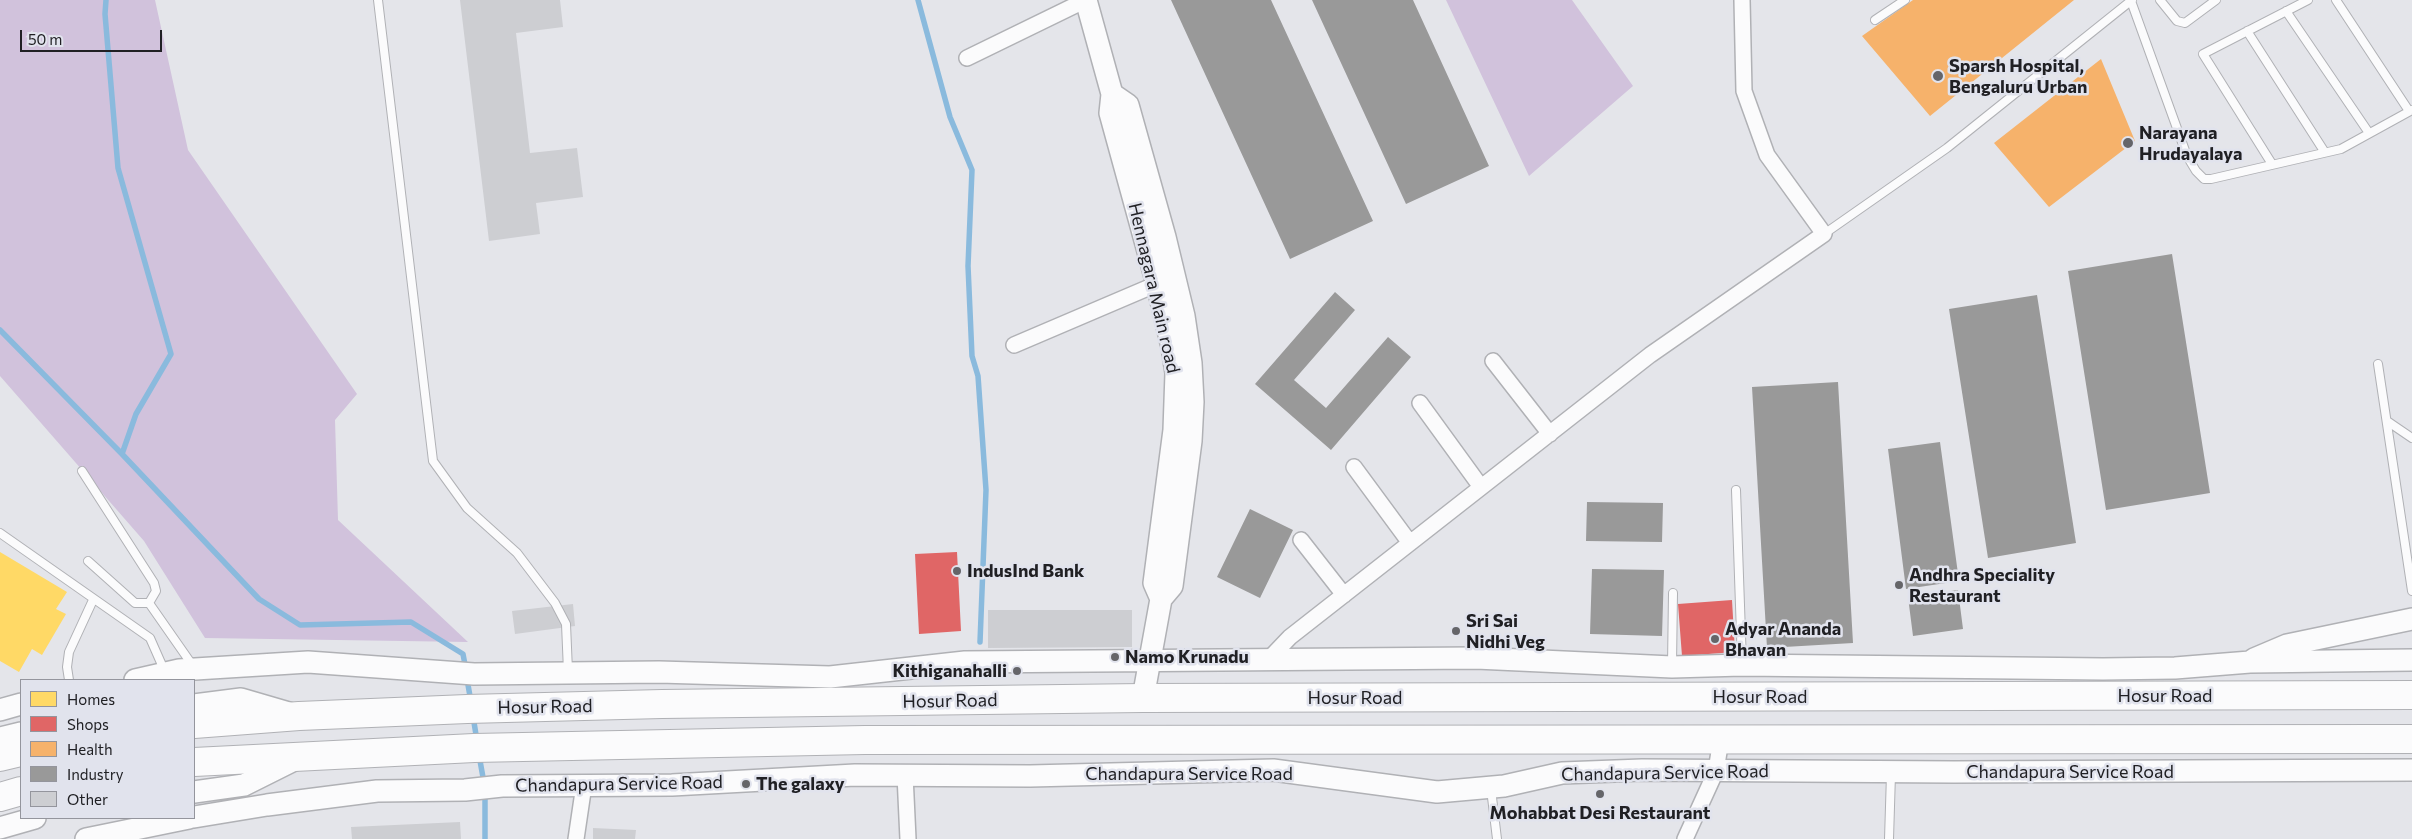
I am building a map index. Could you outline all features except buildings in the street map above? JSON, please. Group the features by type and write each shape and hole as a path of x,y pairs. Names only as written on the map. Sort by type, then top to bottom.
{"highway":[{"name":"Hosur Road","path":"195,718 467,709 1143,698 2412,695"},
{"path":"195,762 303,755 403,753 474,748 864,740 2412,739"},
{"path":"0,757 20,752"},
{"path":"0,797 20,791"}],"street":[{"path":"968,58 1086,0"},
{"name":"Hennagara Main road","path":"1086,0 1112,94 1110,113 1166,280 1177,390 1174,430 1154,583 1161,600 1148,661 1143,698"},
{"path":"1269,658 1290,637 1650,355 1824,234 1767,155 1744,91 1742,0"},
{"path":"1014,345 1166,280"},
{"path":"1493,360 1550,434"},
{"path":"1420,403 1481,487"},
{"path":"1354,467 1410,543"},
{"path":"1301,540 1344,595"},
{"path":"2250,662 2260,655 2287,645 2412,619"},
{"path":"139,679 166,673 308,662 493,674 659,672 830,677 965,662 1269,658 1476,658 1672,667 1742,665 2103,669 2175,668 2250,662 2412,660"},
{"path":"0,710 20,704"},
{"path":"0,738 20,733"},
{"path":"1685,839 1716,771 1721,739"},
{"path":"195,792 244,785 303,755"},
{"name":"Chandapura Service Road","path":"195,817 267,805 377,791 465,790 502,786 672,784 855,775 1030,776 1273,770 1437,792 1491,788 1562,773 1642,770 1892,772 2412,770"},
{"path":"905,775 908,839"},
{"path":"576,839 584,785"},
{"path":"0,828 32,819"},
{"path":"86,839 143,832 186,819"}],"lane":[{"path":"378,0 433,461 448,485 467,508 517,553 555,603 566,624 568,673"},
{"path":"1875,20 1905,0"},
{"path":"2160,0 2177,22 2184,23 2216,0"},
{"path":"2272,164 2203,54 2308,0"},
{"path":"1824,234 1947,148 2128,1 2188,156 2196,171 2204,179 2341,149 2410,110 2336,0"},
{"path":"2286,11 2369,133"},
{"path":"2247,32 2324,152"},
{"path":"2378,364 2412,591"},
{"path":"2387,421 2412,438"},
{"path":"82,471 154,583 156,591 149,604"},
{"path":"1736,490 1742,665"},
{"path":"0,533 150,638 166,673"},
{"path":"88,561 135,604 149,604"},
{"path":"1672,667 1673,593"},
{"path":"69,679 67,667 69,652 94,600"},
{"path":"149,604 196,670"},
{"path":"1889,839 1892,772"},
{"path":"1491,788 1497,839"}],"shaded area":[{"path":"0,0 155,0 188,150 357,394 335,420 338,520 468,642 205,638 144,541 0,376"},
{"path":"1446,0 1572,0 1633,86 1529,176"}],"waterway":[{"path":"106,0 105,14 118,168 171,354 136,414 122,454 259,599 300,625 411,622 463,654 466,670"},
{"path":"918,0 950,117 972,170 968,266 972,356 978,376 986,490 980,642"},
{"path":"0,330 122,454"},
{"path":"467,679 471,702"},
{"path":"473,716 477,741"},
{"path":"479,755 484,783"},
{"path":"485,792 485,839"}],"place":[{"name":"Sparsh Hospital, Bengaluru Urban","path":"1938,76"},
{"name":"Narayana Hrudayalaya","path":"2128,143"},
{"name":"IndusInd Bank","path":"957,571"},
{"name":"Andhra Speciality Restaurant","path":"1899,585"},
{"name":"Sri Sai Nidhi Veg","path":"1456,631"},
{"name":"Adyar Ananda Bhavan","path":"1715,639"},
{"name":"Namo Krunadu","path":"1115,657"},
{"name":"Kithiganahalli","path":"1017,671"},
{"name":"The galaxy","path":"746,784"},
{"name":"Mohabbat Desi Restaurant","path":"1600,794"}]}
